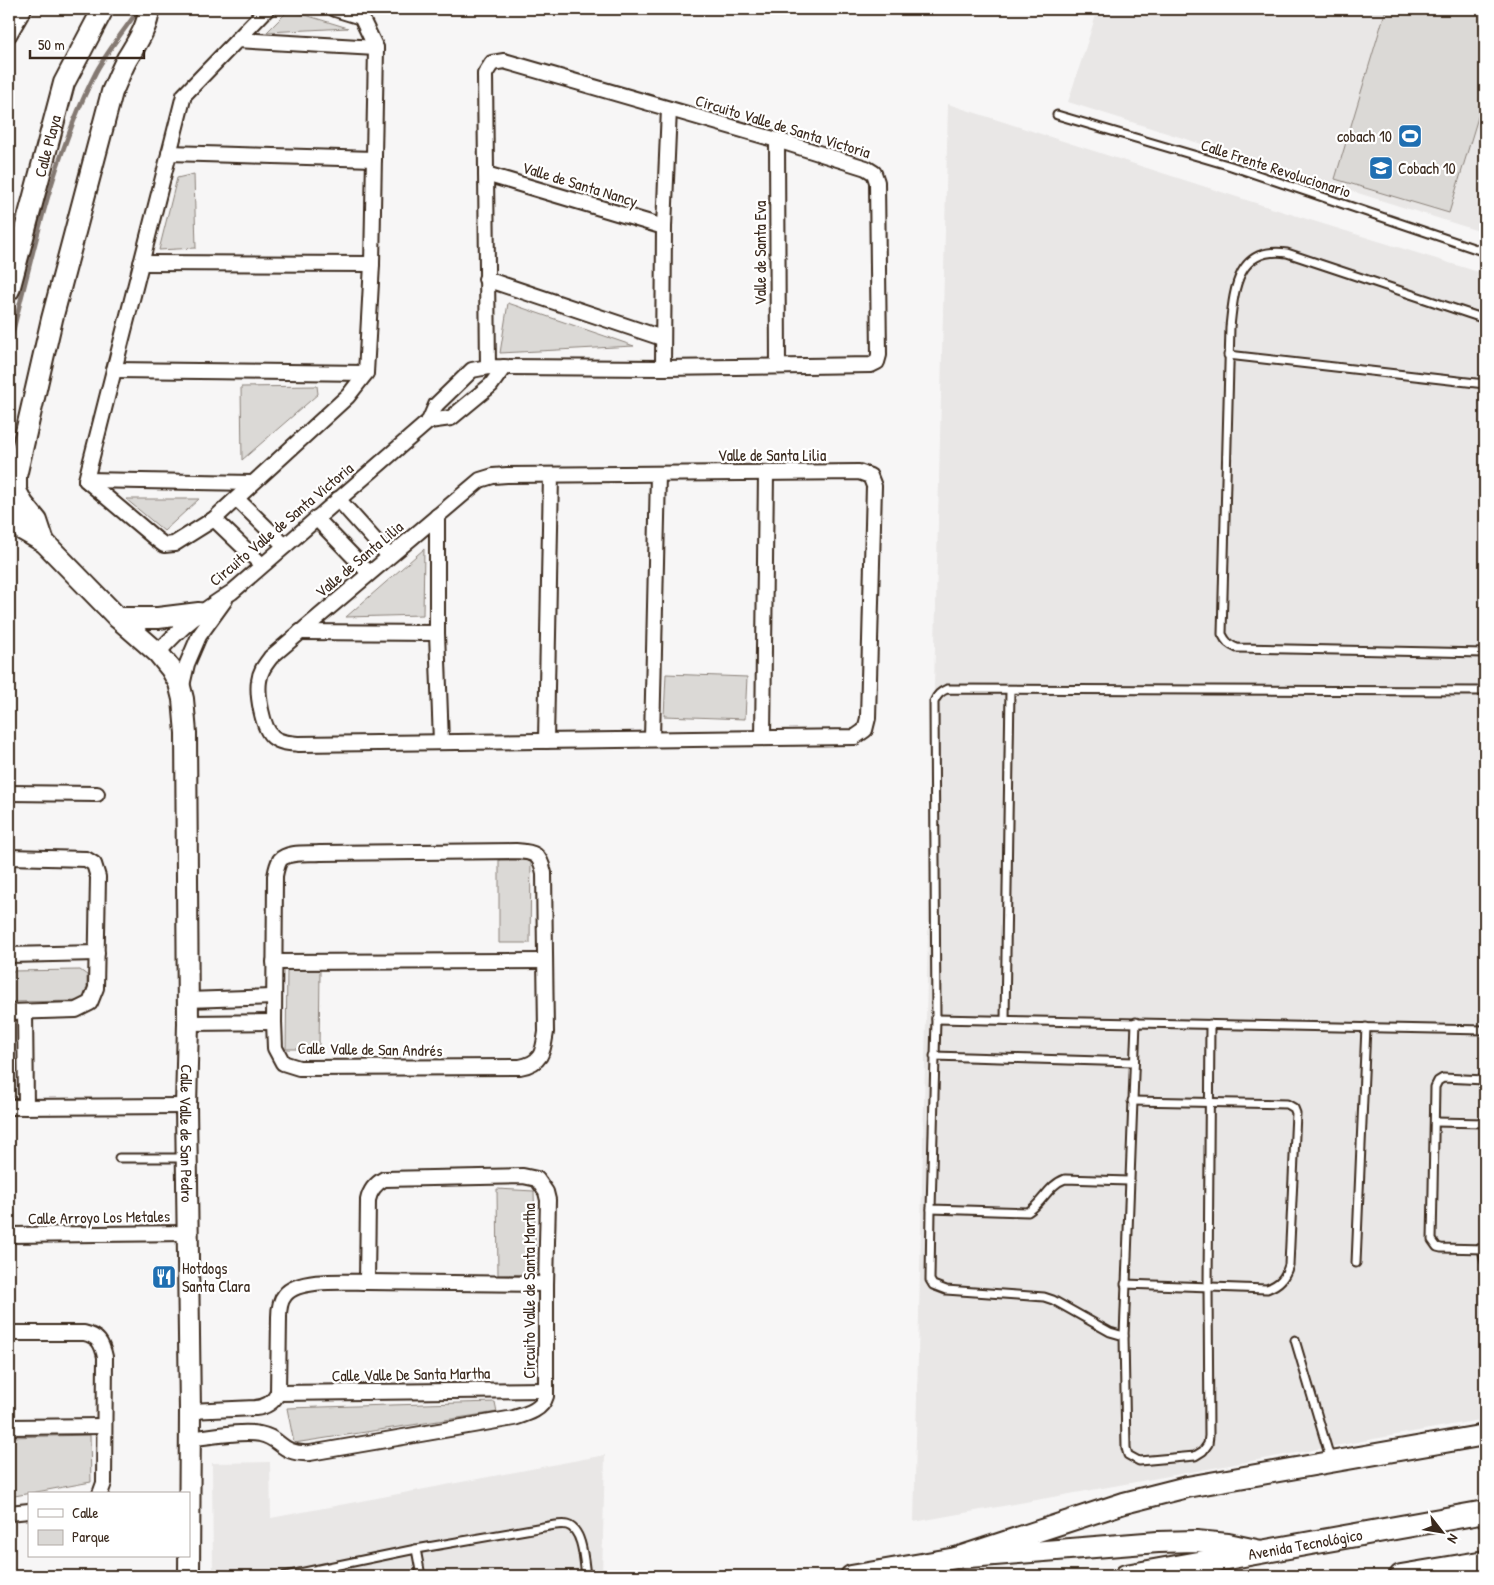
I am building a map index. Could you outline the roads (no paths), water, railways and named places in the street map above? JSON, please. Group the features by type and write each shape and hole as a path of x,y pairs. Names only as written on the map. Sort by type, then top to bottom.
{"main road":[{"name":"Avenida Tecnológico","path":"1126,1576 1485,1512"},
{"path":"1400,1576 1485,1562"}],"street":[{"path":"9,35 24,9"},
{"name":"Calle Playa","path":"9,290 64,83 103,9"},
{"path":"86,480 184,95 267,9"},
{"path":"86,480 156,539 164,544 174,544 214,518 237,499 348,396 366,373 372,264 376,48 361,17 335,9"},
{"path":"44,542 37,520 16,491 16,476 52,319 112,92 126,61 141,35 149,12"},
{"path":"237,40 376,48"},
{"name":"Circuito Valle de Santa Victoria","path":"158,654 168,641 199,613 232,592 428,421 436,405 472,370 488,367 663,368 871,365 877,362 879,355 877,182 874,173 866,168 777,140 504,61 492,63 485,74 488,367"},
{"path":"663,368 664,227 669,109"},
{"name":"Valle de Santa Eva","path":"777,140 778,366"},
{"path":"169,153 374,159"},
{"name":"Valle de Santa Nancy","path":"486,174 664,227"},
{"path":"141,263 372,264"},
{"path":"486,279 662,338"},
{"name":"Circuito Valle de Santa Victoria","path":"428,421 450,418 491,385 504,367"},
{"path":"114,370 366,373"},
{"name":"Valle de Santa Lilia","path":"859,472 870,476 874,486 868,718 865,730 855,737 299,744 284,742 274,738 268,732 264,722 258,691 262,669 271,657 480,480 493,476 766,473 859,472"},
{"path":"763,738 766,473"},
{"path":"652,739 658,474"},
{"path":"546,741 551,475"},
{"path":"86,480 252,484"},
{"path":"237,499 285,546"},
{"path":"338,499 389,556"},
{"path":"9,516 23,530 44,542"},
{"path":"437,516 437,634 441,742"},
{"path":"214,518 262,565"},
{"path":"316,518 369,573"},
{"name":"Calle Valle de San Pedro","path":"44,542 118,618 158,654 171,669 181,690 183,700 186,733 188,1023 186,1106 189,1233 190,1492"},
{"name":"Calle Valle de San Pedro","path":"181,690 188,664 199,636 232,592"},
{"path":"118,618 158,618 199,613"},
{"path":"300,632 437,634"},
{"path":"9,793 97,794"},
{"name":"Calle Valle de San Andrés","path":"516,851 533,853 542,864 544,873 545,961 546,1032 544,1045 537,1062 528,1066 299,1068 282,1063 275,1048 273,997 275,876 280,860 285,856 320,853 516,851"},
{"path":"9,857 81,858 91,860 98,877 96,988 90,1003 76,1010 9,1012"},
{"path":"9,955 97,953"},
{"path":"274,962 545,961"},
{"path":"187,1000 273,997"},
{"path":"25,1012 26,1107"},
{"path":"188,1023 274,1022"},
{"path":"9,1107 186,1106"},
{"name":"Circuito Valle de Santa Martha","path":"190,1438 249,1433 266,1436 289,1452 310,1453 514,1418 527,1414 542,1405 546,1390 548,1200 546,1192 537,1179 523,1176 384,1179 376,1184 369,1194 368,1200 367,1282"},
{"name":"Calle Arroyo Los Metales","path":"9,1235 189,1233"},
{"path":"190,1411 264,1407 275,1399 278,1393 280,1305 283,1296 289,1290 305,1284 367,1282 546,1284"},
{"path":"9,1333 84,1333 95,1336 100,1342 104,1356 104,1483 101,1492"},
{"name":"Calle Valle De Santa Martha","path":"278,1393 546,1390"},
{"path":"9,1427 104,1426"},
{"path":"956,1558 1124,1503 1187,1487 1485,1435"},
{"path":"9,1513 28,1511"},
{"path":"851,1576 956,1558 1158,1542 1196,1541 1228,1544 1263,1551"},
{"name":"Calle Valle de San Pedro","path":"189,1558 189,1576"}],"lane":[{"name":"Calle Frente Revolucionario","path":"1057,115 1230,166 1485,252"},
{"path":"1485,319 1287,254 1274,251 1261,254 1247,263 1238,276 1233,296 1228,355 1222,634 1230,646 1237,648 1485,653"},
{"path":"1228,355 1485,384"},
{"path":"1124,1336 1110,1332 1060,1303 1044,1297 946,1290 933,1285 930,1280 936,1019 934,702 940,692 947,690 1485,691"},
{"path":"1005,1020 1010,690"},
{"path":"936,1019 1485,1030"},
{"path":"1136,1022 1124,1336 1126,1448 1128,1454 1139,1461 1195,1456 1203,1451 1208,1444 1208,1103 1210,1024"},
{"path":"1356,1263 1366,1027"},
{"path":"934,1056 1134,1062"},
{"path":"1485,1080 1443,1078 1438,1081 1435,1087 1432,1240 1437,1247 1441,1248 1484,1249 1485,1262"},
{"path":"1125,1284 1267,1289 1278,1284 1286,1275 1289,1265 1296,1113 1294,1108 1287,1104 1132,1101"},
{"path":"1435,1122 1485,1123"},
{"path":"119,1158 187,1158"},
{"path":"931,1208 1028,1212 1034,1208 1052,1187 1065,1179 1129,1181"},
{"path":"1295,1340 1332,1462"},
{"path":"285,1576 314,1573 416,1549 554,1525 567,1525 574,1529 579,1536 586,1576"},
{"path":"416,1549 421,1576"}],"waterway":[{"path":"9,347 35,242 67,138 96,72 139,9"}],"place":[{"name":"cobach 10","path":"1410,136"},
{"name":"Cobach 10","path":"1381,168"},
{"name":"Hotdogs Santa Clara","path":"164,1277"}]}
